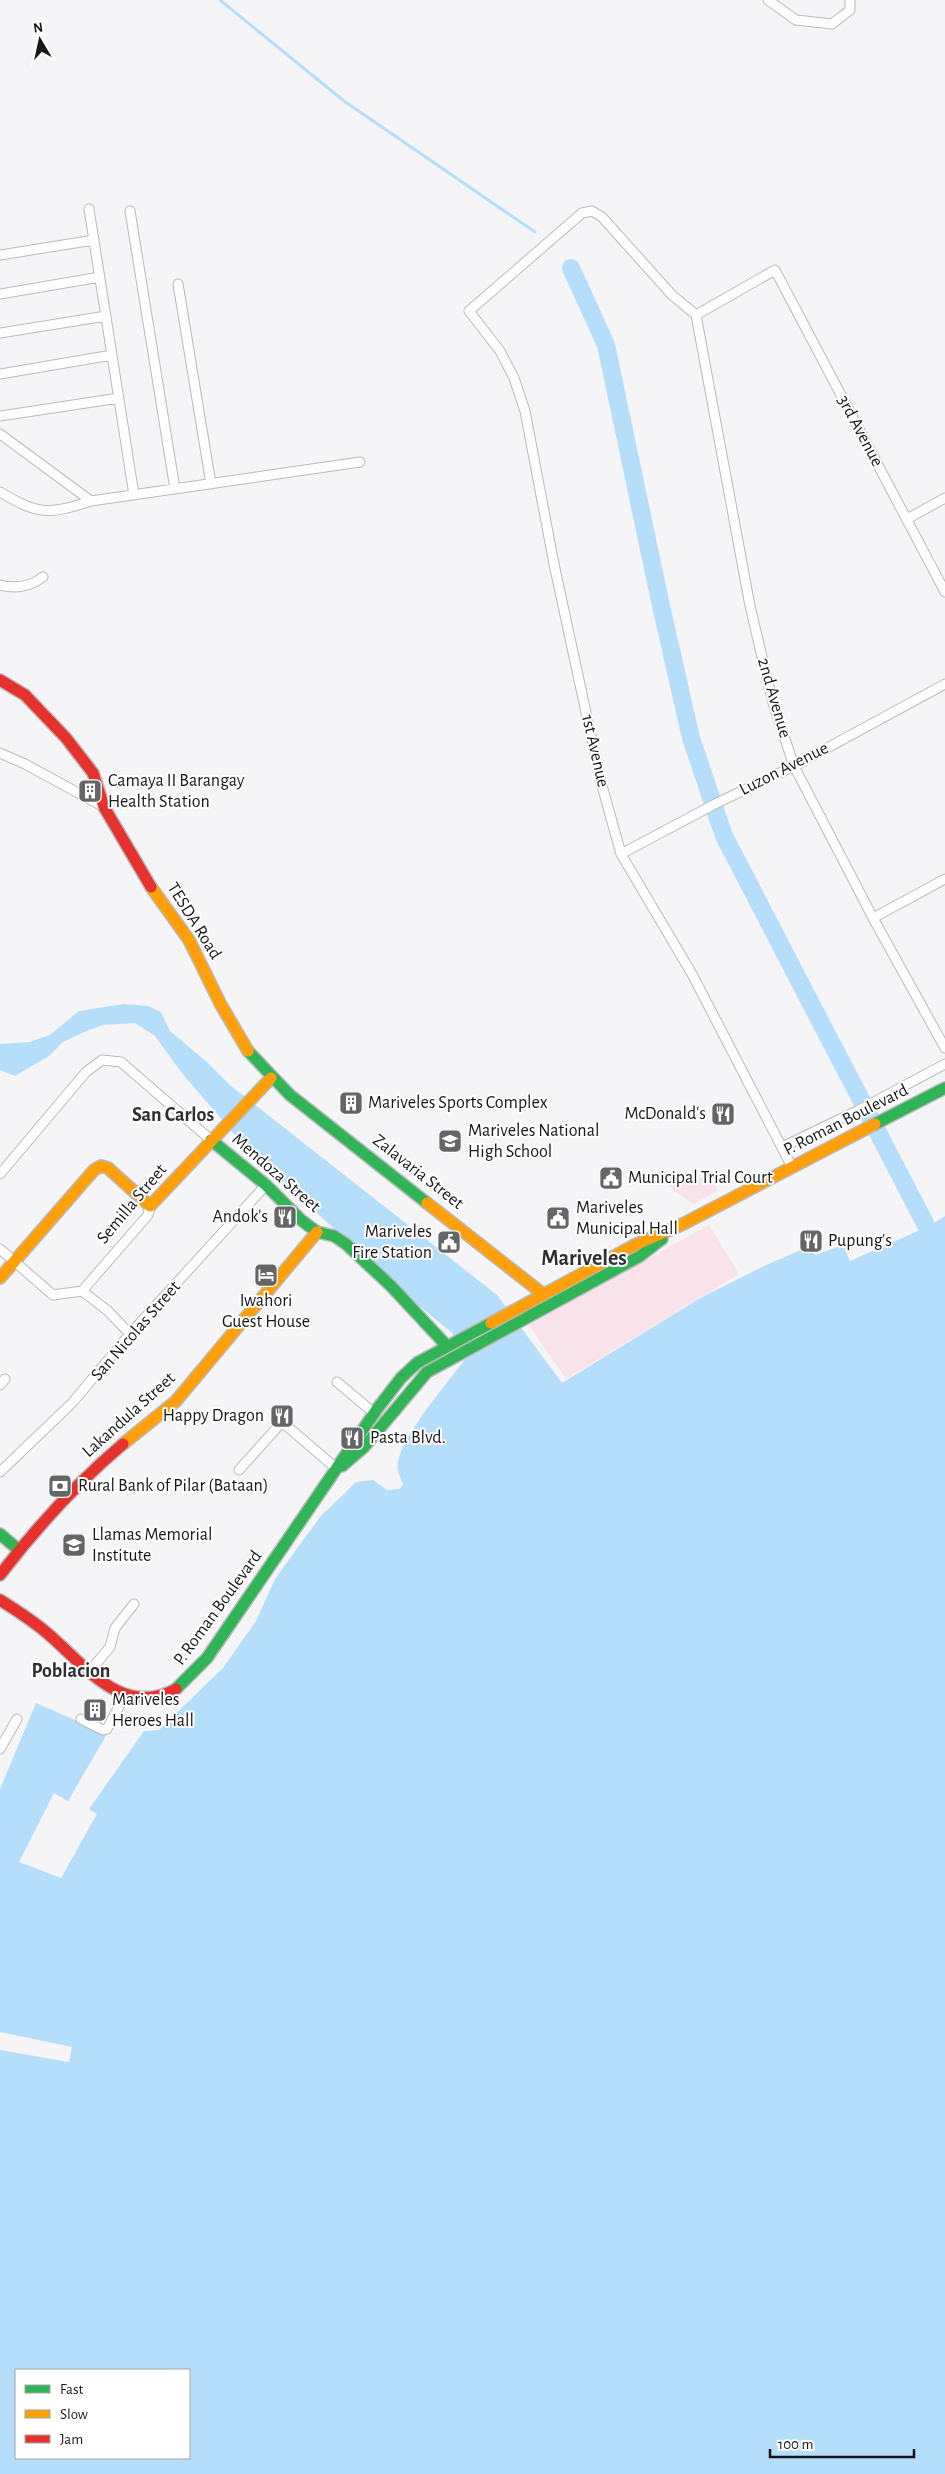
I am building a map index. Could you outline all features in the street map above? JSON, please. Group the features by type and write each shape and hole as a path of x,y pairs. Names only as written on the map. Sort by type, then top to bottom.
{"main road":[{"name":"TESDA Road","path":"0,680 25,695 66,738 92,773 104,807 158,898 189,940 221,1005 251,1057 271,1078"},
{"name":"Semilla Street","path":"150,1206 271,1078"},
{"name":"Zalavaria Street","path":"271,1078 543,1294"},
{"name":"P. Roman Boulevard","path":"0,1600 45,1632 89,1672 125,1695 145,1700 172,1692 184,1683 207,1658 374,1413 401,1378 418,1363 451,1343 636,1245 682,1224 945,1088"},
{"name":"Mendoza Street","path":"211,1140 266,1185 317,1232"},
{"path":"0,1278 94,1170 101,1166 108,1168 150,1206"},
{"name":"P. Roman Boulevard","path":"337,1468 354,1458 410,1387 427,1372 640,1256 682,1224"},
{"path":"317,1232 334,1236 346,1244 451,1343"},
{"name":"Lakandula Street","path":"0,1575 19,1550 95,1468 176,1401 317,1232"},
{"path":"0,1534 19,1550"}],"street":[{"path":"768,0 796,20 819,24 832,24 842,18 850,10 850,0"},
{"path":"89,209 134,495"},
{"name":"1st Avenue","path":"696,315 672,295 602,217 592,211 582,213 469,311 500,352 514,378 525,411 554,564 601,782 622,854 692,974 792,1167"},
{"path":"130,212 175,489"},
{"path":"0,255 94,240"},
{"name":"3rd Avenue","path":"696,315 775,270 945,592"},
{"path":"0,294 100,277"},
{"path":"178,284 211,484"},
{"name":"2nd Avenue","path":"696,315 750,606 773,704 794,766 873,918 945,1048"},
{"path":"0,333 106,316"},
{"path":"0,374 112,355"},
{"path":"0,416 119,398"},
{"path":"0,434 91,502"},
{"path":"0,492 23,506 42,512 63,510 91,502 134,495 360,462"},
{"path":"907,519 945,498"},
{"path":"0,585 19,587 33,585 43,577"},
{"name":"Luzon Avenue","path":"622,854 715,804 794,766 945,684"},
{"path":"0,753 25,764 104,807"},
{"path":"873,918 945,879"},
{"path":"0,1174 86,1072 102,1060 110,1059 121,1062 128,1067 211,1140"},
{"path":"782,1147 873,1103 945,1064"},
{"name":"San Nicolas Street","path":"0,1472 72,1403 130,1334 266,1185"},
{"name":"Semilla Street","path":"82,1291 148,1215 150,1206"},
{"path":"0,1249 53,1295 82,1291 108,1311 130,1334"},
{"path":"337,1382 374,1413"},
{"path":"239,1470 282,1422 337,1468"},
{"path":"89,1672 110,1647 115,1628 134,1604"},
{"path":"81,1719 103,1730 107,1729 125,1695"},
{"path":"0,1749 2,1738 17,1719"}],"shaded area":[{"path":"689,1172 695,1181 708,1174 718,1191 693,1204 656,1177 682,1176"},
{"path":"709,1225 739,1274 566,1379 529,1325"}],"water":[{"path":"124,1004 148,1006 161,1012 170,1031 208,1063 231,1086 497,1295 562,1383 702,1297 766,1265 810,1246 815,1255 843,1245 850,1261 927,1227 945,1216 945,2474 0,2474 0,1789 36,1703 107,1734 159,1730 223,1668 256,1621 275,1579 320,1517 356,1482 373,1480 387,1490 400,1489 403,1484 398,1468 401,1451 427,1408 466,1358 452,1333 410,1298 247,1149 181,1072 155,1036 135,1023 103,1025 63,1042 49,1056 15,1076 0,1070 0,1044 29,1042 50,1035 79,1011"}],"pier":[{"path":"144,1731 89,1809 97,1814 61,1878 19,1862 54,1793 68,1801 107,1734"},
{"path":"0,2032 72,2047 69,2062 0,2050"}],"waterway":[{"path":"220,0 344,101 535,232"},
{"path":"571,268 606,345 691,738 724,836 927,1227"}],"traffic: fast":[{"path":"248,1051 290,1095 427,1203"},
{"path":"875,1124 945,1088"},
{"path":"211,1140 266,1185 301,1220 317,1232"},
{"path":"317,1232 334,1236 346,1244 391,1286 446,1345"},
{"path":"342,1466 364,1447 427,1372 640,1256 662,1239"},
{"path":"176,1689 207,1658 377,1409 401,1378 417,1363 491,1323"},
{"path":"0,1534 19,1550"}],"traffic: slow":[{"path":"151,887 189,940 221,1005 248,1051"},
{"path":"0,1278 94,1170 101,1166 108,1168 150,1206 271,1078"},
{"path":"491,1323 635,1245 683,1224 875,1124"},
{"path":"427,1203 543,1294"},
{"path":"123,1444 176,1401 317,1232"}],"traffic: jam":[{"path":"0,680 25,695 66,738 93,773 104,807 151,887"},
{"path":"0,1575 58,1506 123,1444"},
{"path":"0,1600 42,1629 105,1684 121,1693 138,1697 156,1696 176,1689"}],"place":[{"name":"Camaya II Barangay Health Station","path":"90,791"},
{"name":"Mariveles Sports Complex","path":"351,1103"},
{"name":"McDonald's","path":"723,1114"},
{"name":"Mariveles National High School","path":"450,1141"},
{"name":"Municipal Trial Court","path":"611,1178"},
{"name":"Andok's","path":"285,1217"},
{"name":"Mariveles Municipal Hall","path":"558,1218"},
{"name":"Pupung's","path":"811,1241"},
{"name":"Mariveles Fire Station","path":"449,1242"},
{"name":"Iwahori Guest House","path":"266,1275"},
{"name":"Happy Dragon","path":"282,1416"},
{"name":"Pasta Blvd.","path":"352,1438"},
{"name":"Rural Bank of Pilar (Bataan)","path":"60,1486"},
{"name":"Llamas Memorial Institute","path":"74,1545"},
{"name":"Mariveles Heroes Hall","path":"95,1710"}],"district":[{"name":"San Carlos","path":"173,1115"},
{"name":"Mariveles","path":"584,1258"},
{"name":"Poblacion","path":"71,1671"}]}
